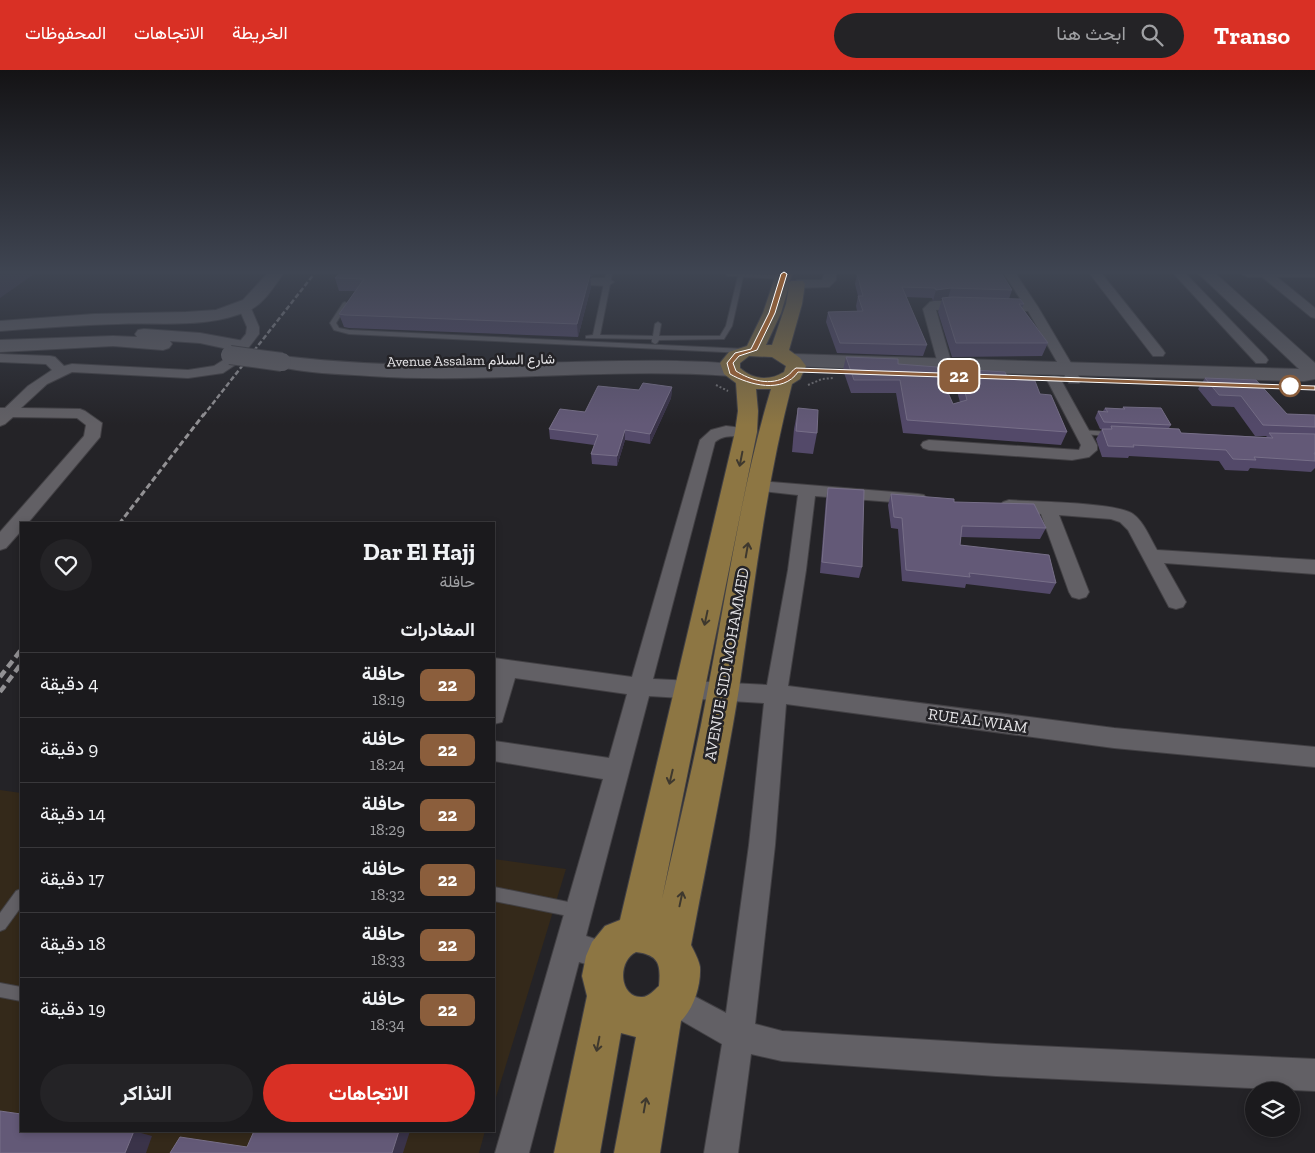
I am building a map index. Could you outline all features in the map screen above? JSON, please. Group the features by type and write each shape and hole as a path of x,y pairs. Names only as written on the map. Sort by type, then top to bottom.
{"main road":[{"name":"AVENUE SIDI MOHAMMED","path":"765,325 742,362 774,388"},
{"name":"AVENUE SIDI MOHAMMED","path":"654,940 690,691 774,388 789,325"},
{"path":"742,362 765,384 774,388"},
{"path":"742,362 774,388"},
{"name":"AVENUE SIDI MOHAMMED","path":"654,940 723,692 774,388"},
{"path":"577,1153 606,976 619,940 654,940 680,964 679,985 668,1005 637,1153"},
{"path":"606,976 621,1012 642,1018 668,1005"}],"street":[{"path":"0,326 18,325"},
{"path":"3,415 52,374 60,370 72,368 188,374 218,370 230,362 252,334 252,325"},
{"path":"934,325 947,370"},
{"path":"929,445 1072,455 1083,454 1089,450 1066,376 1041,325"},
{"path":"1136,325 1158,353"},
{"path":"1228,325 1261,360"},
{"path":"1263,325 1280,340 1311,376"},
{"name":"Avenue Assalam شارع السلام","path":"0,338 149,334 200,338 233,350"},
{"name":"Avenue Assalam شارع السلام","path":"0,346 113,342 200,347 285,357 352,370 404,372 598,366 699,369 742,362"},
{"name":"Avenue Assalam شارع السلام","path":"285,357 413,363 627,357 742,362"},
{"path":"0,358 50,360 60,370"},
{"path":"774,388 947,370"},
{"path":"512,1153 708,440 718,432 726,430 774,388 842,372 947,370 1066,376 1311,376"},
{"path":"2,539 92,437 94,423 80,414 3,415"},
{"path":"758,486 938,501"},
{"path":"721,1153 762,845 776,695 797,570 807,491"},
{"path":"992,505 1103,512 1126,518 1135,527 1176,602"},
{"path":"1048,510 1079,592"},
{"path":"1152,556 1315,567"},
{"path":"495,708 501,668"},
{"name":"RUE AL WIAM","path":"501,668 640,687 802,696 1114,738 1315,757"},
{"path":"495,751 616,770"},
{"path":"568,945 606,976"},
{"path":"668,1005 738,1036 782,1046 996,1060 1315,1075"}],"lane":[{"path":"334,325 336,329 349,332 655,348 742,362"},
{"path":"595,325 592,337 718,339 724,336 729,325"},
{"path":"655,348 658,325"},
{"path":"1082,432 1119,434"},
{"path":"495,894 578,911"},
{"path":"0,924 20,897"},
{"path":"0,990 20,994"}],"path":[{"path":"699,369 696,378 722,388 733,395 733,409 774,388 793,408 797,393 802,388 822,379 843,377 842,372"}],"shaded area":[{"path":"0,790 20,793 20,1132 485,1132 479,1153 0,1153"},
{"path":"495,859 566,869 495,1101"}],"building":[{"path":"833,325 918,325 927,345 840,343"},
{"path":"950,325 1034,325 1048,343 956,343"},
{"path":"846,357 898,359 898,364 937,367 953,404 967,400 959,369 1005,372 1008,379 1035,381 1040,394 1051,395 1067,432 907,420 900,380 854,380"},
{"path":"1205,378 1256,380 1287,414 1315,415 1315,427 1263,425 1241,396 1219,395"},
{"path":"643,383 672,387 650,434 625,430 617,456 591,454 598,435 549,429 560,409 585,412 598,386 639,390"},
{"path":"1123,407 1161,408 1171,425 1104,422 1098,411 1108,412 1105,408 1125,409"},
{"path":"798,408 818,410 817,433 796,431"},
{"path":"1111,426 1179,429 1181,433 1273,438 1269,433 1315,434 1315,461 1254,457 1256,460 1233,459 1226,450 1133,445 1134,447 1108,446 1102,429 1112,429"},
{"path":"828,488 864,490 862,567 822,562"},
{"path":"891,494 954,499 954,502 1034,504 1046,528 962,526 960,545 1049,555 1056,583 969,573 970,577 906,570 902,518 894,517"},
{"path":"0,1111 20,1114 20,1132 134,1132 125,1153 0,1153"},
{"path":"254,1132 399,1132 392,1153 170,1153 180,1137 247,1147"}],"railway":[{"path":"203,416 274,325"},
{"path":"121,522 204,414"},
{"path":"0,677 20,651"},
{"path":"0,692 20,665"}],"bus line":[{"name":"22","path":"766,325 754,350 737,355 730,363 730,369 738,377 746,381 765,384 780,382 791,377 796,370 1315,388"}]}
